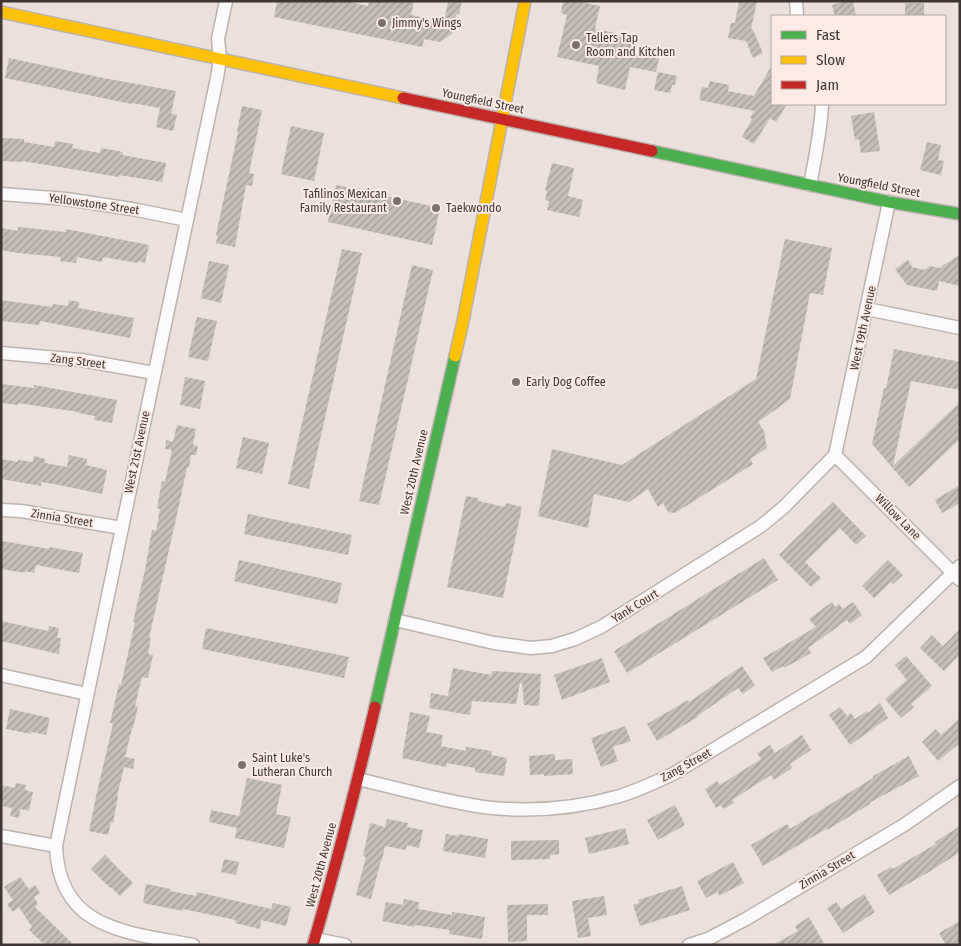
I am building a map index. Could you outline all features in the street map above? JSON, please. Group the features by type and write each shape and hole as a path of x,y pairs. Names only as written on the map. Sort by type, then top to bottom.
{"street":[{"name":"West 21st Avenue","path":"193,945 107,926 83,911 65,889 59,874 56,846 217,78 220,58 218,39 226,1"},
{"name":"West 20th Avenue","path":"314,942 358,779 395,620 462,321 525,1"},
{"path":"796,1 797,15"},
{"name":"Youngfield Street","path":"1,12 889,202 960,214"},
{"path":"810,185 822,118 822,105"},
{"name":"Yellowstone Street","path":"1,194 66,199 187,220"},
{"name":"West 19th Avenue","path":"835,455 889,202"},
{"path":"867,309 960,328"},
{"name":"Zang Street","path":"1,353 81,360 154,373"},
{"name":"Yank Court","path":"395,620 494,643 531,648 552,646 575,639 601,627 761,526 784,507 835,455"},
{"name":"Willow Lane","path":"835,455 958,573"},
{"name":"Zinnia Street","path":"1,510 47,515 122,528"},
{"name":"Zang Street","path":"358,779 450,801 490,808 549,809 570,807 621,796 673,774 866,658 958,573"},
{"path":"1,675 87,694"},
{"name":"Zinnia Street","path":"690,945 708,939 746,919 904,825 960,786"},
{"path":"1,836 56,846"},
{"path":"314,942 345,945"}],"building":[{"path":"277,1 346,1 368,6 369,1 414,1 411,15 444,22 448,1 462,1 459,14 456,14 452,34 440,42 424,39 422,47 274,17"},
{"path":"563,1 576,1 600,6 595,29 636,37 632,53 659,59 656,72 630,67 625,90 596,83 599,66 557,57 567,15 561,13"},
{"path":"739,1 757,1 751,29 763,53 753,58 746,41 728,38 731,23 735,23"},
{"path":"853,1 856,15 835,15 832,5"},
{"path":"905,3 924,3 924,15 905,15"},
{"path":"9,58 176,91 171,114 177,115 173,131 156,127 160,108 5,78"},
{"path":"771,67 771,105 786,105 776,122 770,118 754,144 742,137 752,119 750,118 754,111 699,100 702,87 708,88 710,81 729,85 728,91 754,96"},
{"path":"658,72 677,76 675,85 672,85 670,93 654,90"},
{"path":"242,106 262,110 249,173 254,174 252,186 246,185 235,247 216,243 218,236 216,235"},
{"path":"874,112 880,151 861,153 859,139 855,140 851,116"},
{"path":"291,126 324,133 314,181 281,174"},
{"path":"1,138 24,139 24,142 54,147 55,141 73,144 72,148 100,153 101,148 123,152 122,155 166,163 162,182 23,161 1,161"},
{"path":"927,142 941,145 938,160 944,161 941,175 920,170"},
{"path":"552,163 574,168 568,196 583,200 579,217 547,210 549,201 545,200 547,191 545,190"},
{"path":"336,185 440,208 432,245 328,222"},
{"path":"18,227 66,232 66,229 149,245 145,263 103,257 102,262 77,257 76,263 60,261 61,257 1,250 1,228 18,231"},
{"path":"785,239 832,248 823,295 810,293 790,399 758,422 764,431 767,448 750,459 753,464 675,513 668,512 663,503 658,507 648,489 629,502 594,494 588,528 538,516 552,449 622,465 756,379"},
{"path":"342,249 362,253 309,489 288,484"},
{"path":"960,255 960,286 939,281 937,291 907,285 895,269 908,260 912,267 924,270 930,266 941,268"},
{"path":"209,261 229,265 221,303 201,298"},
{"path":"412,265 433,270 379,505 359,501"},
{"path":"1,300 52,307 53,304 68,306 69,300 79,302 78,308 134,318 130,338 40,321 39,325 1,321"},
{"path":"197,317 217,321 208,361 188,357"},
{"path":"894,349 960,362 960,390 911,381 893,466 960,402 960,439 909,487 872,444"},
{"path":"185,377 205,381 200,409 180,405"},
{"path":"1,384 34,388 34,385 117,400 112,423 94,420 95,416 79,412 18,403 18,405 1,403"},
{"path":"177,425 196,429 193,445 198,446 196,455 191,455 189,467 187,467 149,638 151,638 148,654 153,655 148,678 142,677 135,706 138,707 125,757 135,759 133,769 124,767 113,823 111,822 108,835 89,831 113,724 110,723 119,684 121,685 135,622 133,622 152,530 156,531 160,509 157,508 162,481 165,482 172,450 165,449 166,440 173,442"},
{"path":"243,437 269,443 262,474 236,468"},
{"path":"69,455 87,459 86,465 107,470 102,494 41,482 41,486 1,479 1,459 33,462 34,456 45,459 45,463 67,467"},
{"path":"960,485 960,503 942,513 935,500"},
{"path":"466,496 478,498 478,501 505,507 506,503 522,507 503,598 447,587"},
{"path":"833,502 866,536 856,545 840,528 805,562 821,578 811,587 779,555"},
{"path":"248,514 352,535 348,555 244,534"},
{"path":"2,541 83,553 79,573 36,565 34,573 1,569"},
{"path":"764,558 778,580 627,673 614,651"},
{"path":"239,560 342,583 337,604 234,581"},
{"path":"888,560 903,575 893,584 891,582 874,598 862,586"},
{"path":"832,602 835,607 839,604 843,609 853,602 862,615 850,624 847,620 808,648 811,653 784,668 783,666 772,672 763,658 816,627 809,619"},
{"path":"1,621 48,631 49,626 59,628 57,638 61,638 59,654 1,641"},
{"path":"206,628 349,657 344,678 202,649"},
{"path":"960,629 960,654 944,671 920,648 932,635 943,646"},
{"path":"906,656 932,686 911,704 914,707 901,718 885,699 907,680 895,665"},
{"path":"602,658 610,682 562,700 554,675"},
{"path":"742,666 755,685 743,694 738,688 698,717 657,741 647,724 688,700 689,702"},
{"path":"453,668 491,675 492,671 541,674 539,706 524,705 522,683 520,683 516,704 472,701 470,715 429,708 431,693 448,696"},
{"path":"880,703 888,718 850,745 829,715 840,707 847,716 851,713 855,719 867,711 868,713"},
{"path":"10,709 50,718 46,735 6,729"},
{"path":"410,712 430,716 426,732 443,735 441,746 466,751 466,747 492,751 491,755 507,758 504,776 475,772 475,768 447,763 446,767 402,758"},
{"path":"960,718 960,743 938,761 922,742 936,729 941,735"},
{"path":"625,726 631,741 613,747 618,761 601,767 591,738"},
{"path":"802,735 811,750 790,764 792,768 774,780 771,775 732,800 734,803 724,809 721,805 716,808 705,789 717,781 720,785 761,759 757,753 770,745 775,753"},
{"path":"555,754 555,760 572,759 573,774 530,775 529,756"},
{"path":"909,756 919,776 869,803 827,830 763,866 751,845 787,824 790,829 873,778 873,776"},
{"path":"247,778 282,785 276,814 291,817 284,848 235,838 237,828 209,822 211,810 239,816"},
{"path":"16,783 26,785 25,790 33,792 29,811 20,809 19,818 10,816 12,808 1,806 1,785 15,788"},
{"path":"675,805 685,825 658,840 647,820"},
{"path":"387,819 408,823 407,827 423,830 419,848 407,845 406,850 385,846 371,899 356,895 366,857 363,856 370,823 385,827"},
{"path":"960,826 960,852 889,895 877,875 891,867 893,869 936,844 935,842"},
{"path":"625,828 629,844 589,854 585,838"},
{"path":"446,834 488,839 485,858 443,851"},
{"path":"559,840 559,854 550,855 550,859 511,860 511,841"},
{"path":"105,855 133,883 120,896 91,869"},
{"path":"224,859 239,862 236,875 221,872"},
{"path":"733,862 744,883 719,896 718,892 706,898 697,881"},
{"path":"20,877 29,889 35,885 40,893 34,897 38,904 35,907 74,945 45,945 29,930 32,927 19,907 13,912 7,904 13,900 4,887"},
{"path":"146,884 196,896 197,892 271,909 273,903 291,907 286,926 261,920 260,929 235,923 236,920 143,903"},
{"path":"682,886 690,910 640,926 633,905 639,903 638,900"},
{"path":"864,894 875,912 843,933 827,908 836,902 841,909"},
{"path":"604,896 607,915 588,918 591,936 578,938 572,901"},
{"path":"404,899 419,902 418,909 452,915 452,912 485,917 482,939 449,934 450,930 415,925 414,927 382,921 386,902 403,905"},
{"path":"548,904 548,915 527,915 527,941 508,942 507,905"},
{"path":"809,917 825,945 773,945 798,931 795,926"},
{"path":"960,921 960,945 946,945 939,933"}],"traffic: fast":[{"path":"652,151 889,202 960,214"},
{"path":"375,707 455,356"}],"traffic: slow":[{"path":"455,356 525,1"},
{"path":"1,12 403,98"}],"traffic: jam":[{"path":"403,98 652,151"},
{"path":"313,945 346,826 375,707"}],"place":[{"name":"Jimmy's Wings","path":"382,23"},
{"name":"Tellers Tap Room and Kitchen","path":"576,45"},
{"name":"Tafilinos Mexican Family Restaurant","path":"397,201"},
{"name":"Taekwondo","path":"436,208"},
{"name":"Early Dog Coffee","path":"516,382"},
{"name":"Saint Luke's Lutheran Church","path":"242,765"}]}
